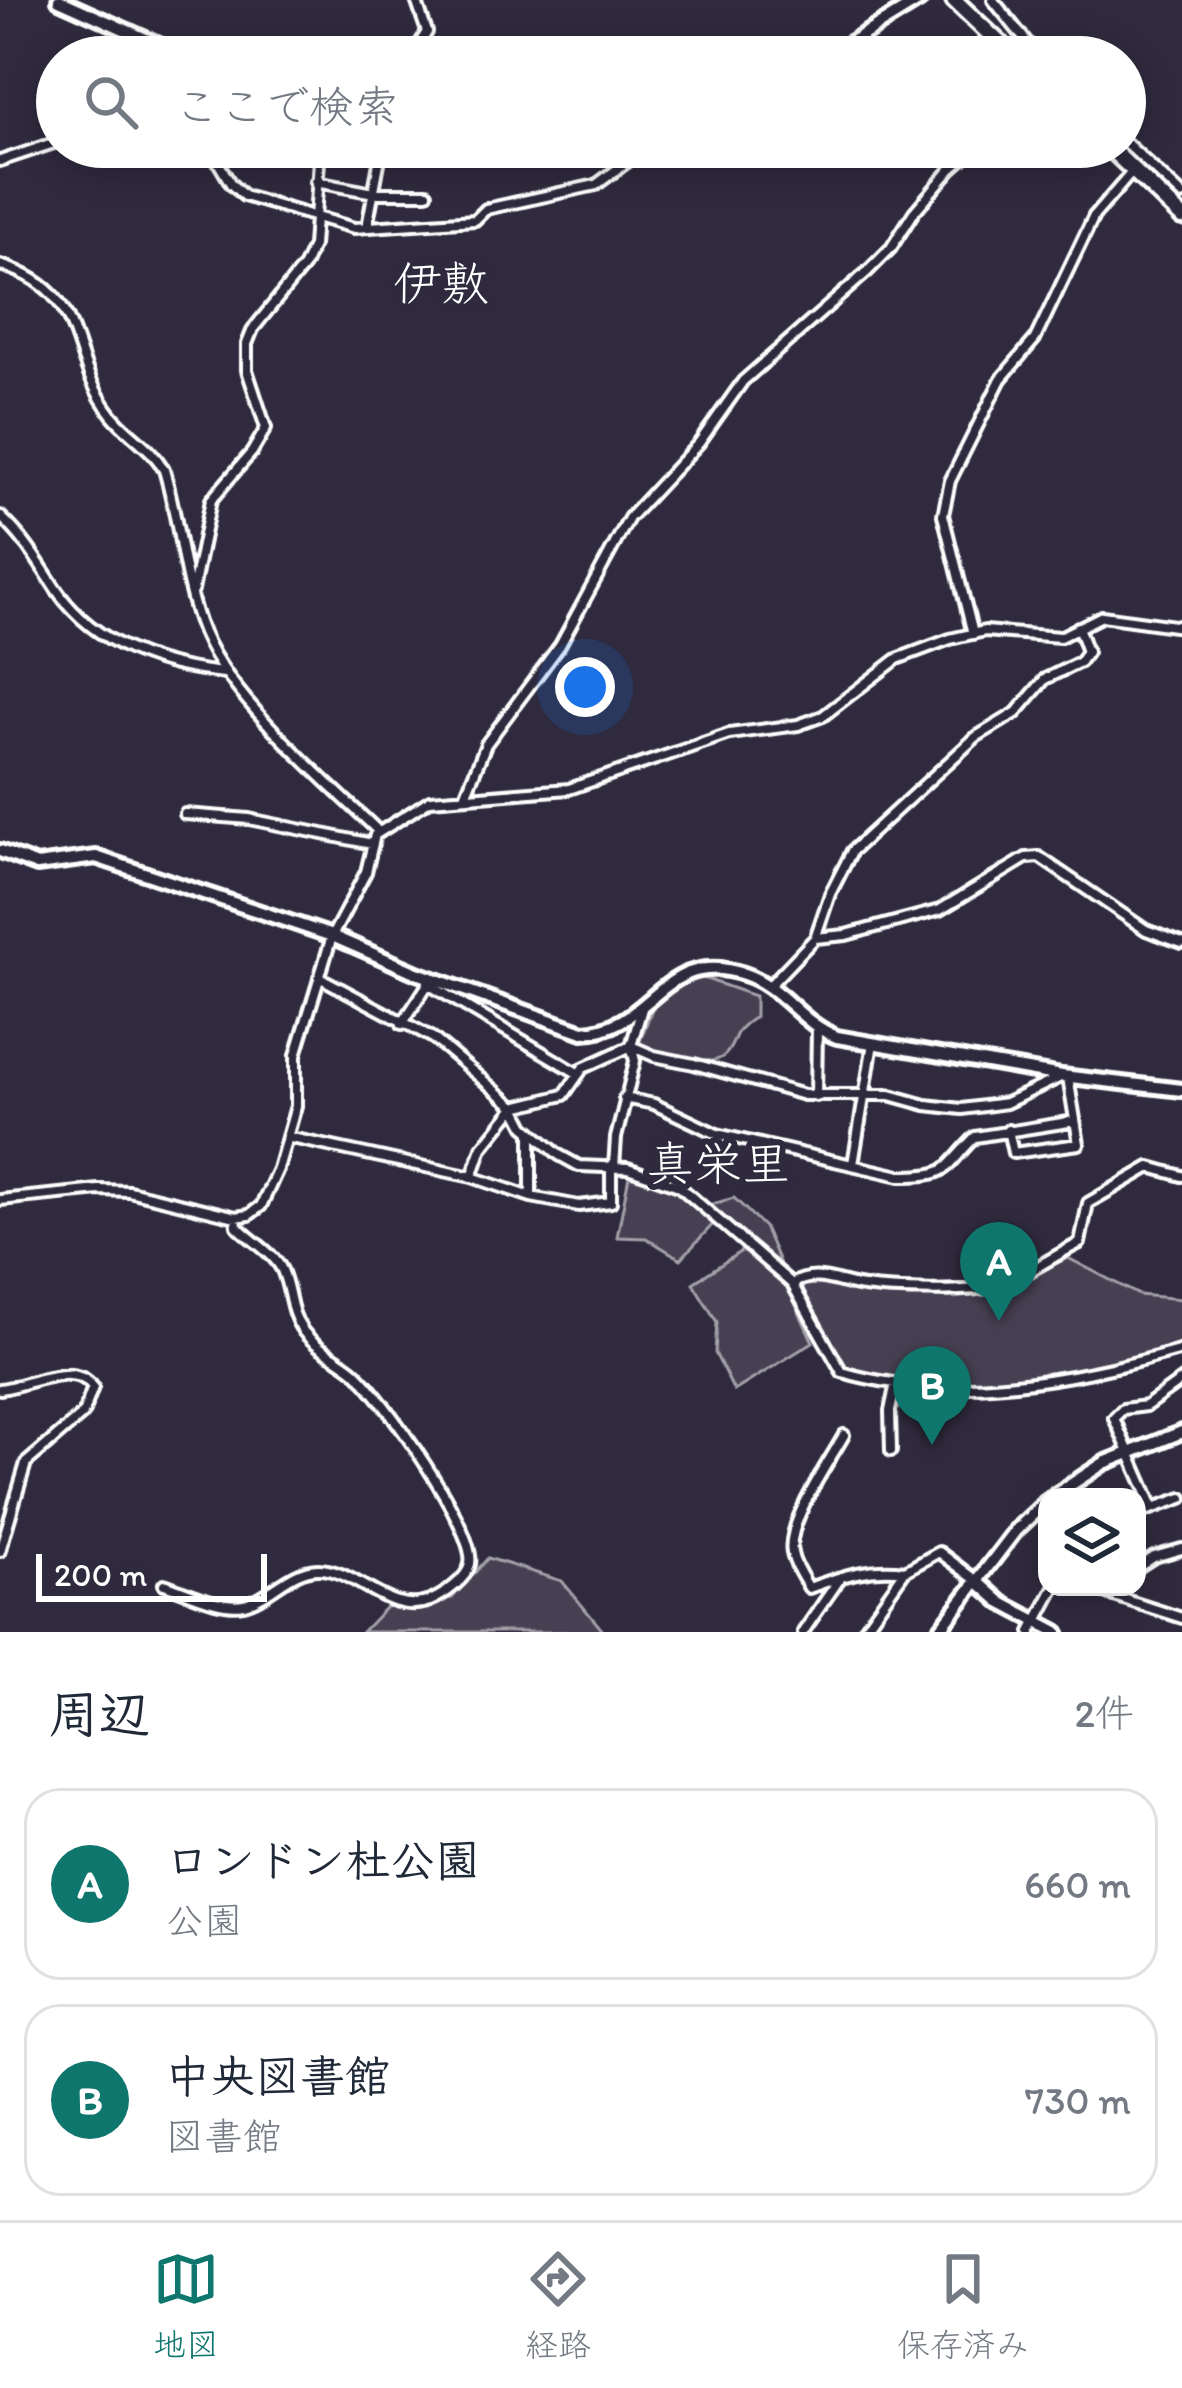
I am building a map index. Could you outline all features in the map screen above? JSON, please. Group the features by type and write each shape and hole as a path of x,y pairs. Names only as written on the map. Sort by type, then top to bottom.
{"highway":[{"path":"955,0 992,36"},
{"path":"1133,170 1179,203"}],"street":[{"path":"59,0 139,36"},
{"path":"416,0 424,36"},
{"path":"861,36 920,0"},
{"path":"993,0 1022,36"},
{"path":"0,161 36,149"},
{"path":"1146,166 1179,203"},
{"path":"221,168 244,196 354,228 475,220 486,209 596,185 618,168"},
{"path":"192,591 212,500 266,428 247,370 247,344 314,246 318,168"},
{"path":"367,227 378,168"},
{"path":"465,796 486,744 560,645 629,518 698,443 743,381 891,248 952,168"},
{"path":"973,634 943,503 971,435 1001,379 1035,339 1094,216 1133,170"},
{"path":"316,182 374,193 427,193"},
{"path":"0,265 56,293 70,315 87,373 111,414 155,454 170,490 199,624 226,673 246,699 378,831"},
{"path":"0,516 32,548 59,593 83,619 117,642 166,665 226,673"},
{"path":"0,1200 129,1191 236,1217 249,1215 265,1200 286,1137 297,1096 296,1055 332,936 359,888 372,844 378,831 430,800 587,785 729,734 798,725 823,716 897,659 973,634 1060,637 1102,616 1182,627"},
{"path":"771,985 815,938 820,915 852,850 976,736 1016,713 1045,679 1083,660 1087,652 1078,627"},
{"path":"185,814 249,819 372,844"},
{"path":"0,851 37,865 96,857 332,936 428,981 579,1074"},
{"path":"815,938 940,910 1026,858 1039,857 1146,930 1182,943"},
{"path":"428,981 583,1032 609,1027 678,975 692,969 725,969 771,985 817,1029 1065,1076 1182,1090"},
{"path":"319,977 434,1038 514,1106 531,1131 579,1166 655,1174 680,1186 792,1284 842,1372 896,1383 977,1384 1073,1376 1182,1350"},
{"path":"401,1024 428,981"},
{"path":"286,1137 472,1178 531,1197 579,1206 611,1202 612,1167 635,1061 631,1046 643,1004"},
{"path":"816,1096 817,1029"},
{"path":"853,1164 873,1043"},
{"path":"472,1178 482,1148 514,1106 564,1095 583,1068 631,1046 672,1062 816,1096 890,1095 926,1105 982,1109 1065,1076"},
{"path":"1008,1130 1013,1153 1079,1144 1065,1076"},
{"path":"624,1098 654,1104 717,1134 900,1176 939,1174 975,1137 1076,1121"},
{"path":"531,1131 531,1197"},
{"path":"792,1284 804,1276 820,1276 883,1289 994,1287 1080,1243 1088,1203 1141,1172 1157,1168 1182,1176"},
{"path":"164,1584 224,1603 245,1604 302,1574 324,1569 393,1601 423,1603 455,1584 470,1564 470,1548 460,1526 413,1446 354,1371 304,1333 278,1263 237,1226 236,1217"},
{"path":"0,1389 71,1375 83,1377 93,1388 83,1414 26,1463 0,1550"},
{"path":"1153,1507 1114,1418 1123,1409 1147,1406 1182,1380"},
{"path":"891,1451 890,1412 896,1383"},
{"path":"1068,1488 1127,1452 1182,1432"},
{"path":"844,1435 800,1515 791,1555 809,1588 883,1568 905,1571"},
{"path":"1146,1510 1182,1498"},
{"path":"938,1632 1016,1530 1038,1510"},
{"path":"1146,1564 1182,1549"},
{"path":"862,1632 905,1571 939,1552 1033,1628 1057,1632"},
{"path":"803,1632 842,1576"},
{"path":"1033,1628 1050,1596"},
{"path":"1128,1596 1182,1618"}],"shaded area":[{"path":"692,974 755,996 755,1017 718,1059 682,1059 639,1044 656,998"},
{"path":"629,1176 672,1189 715,1222 681,1259 646,1238 617,1237"},
{"path":"734,1198 764,1227 780,1264 709,1205"},
{"path":"743,1250 789,1290 813,1342 734,1391 715,1353 717,1322 693,1283"},
{"path":"1068,1258 1139,1295 1182,1299 1182,1343 1058,1375 1013,1381 969,1385 883,1379 843,1369 798,1287 818,1279 855,1292 996,1292"},
{"path":"488,1558 562,1581 604,1632 362,1632 386,1607 452,1598"}],"place":[{"name":"ロンドン杜公園","path":"999,1321"},
{"name":"中央図書館","path":"932,1445"}],"district":[{"name":"伊敷","path":"441,283"},
{"name":"真栄里","path":"718,1163"}]}
